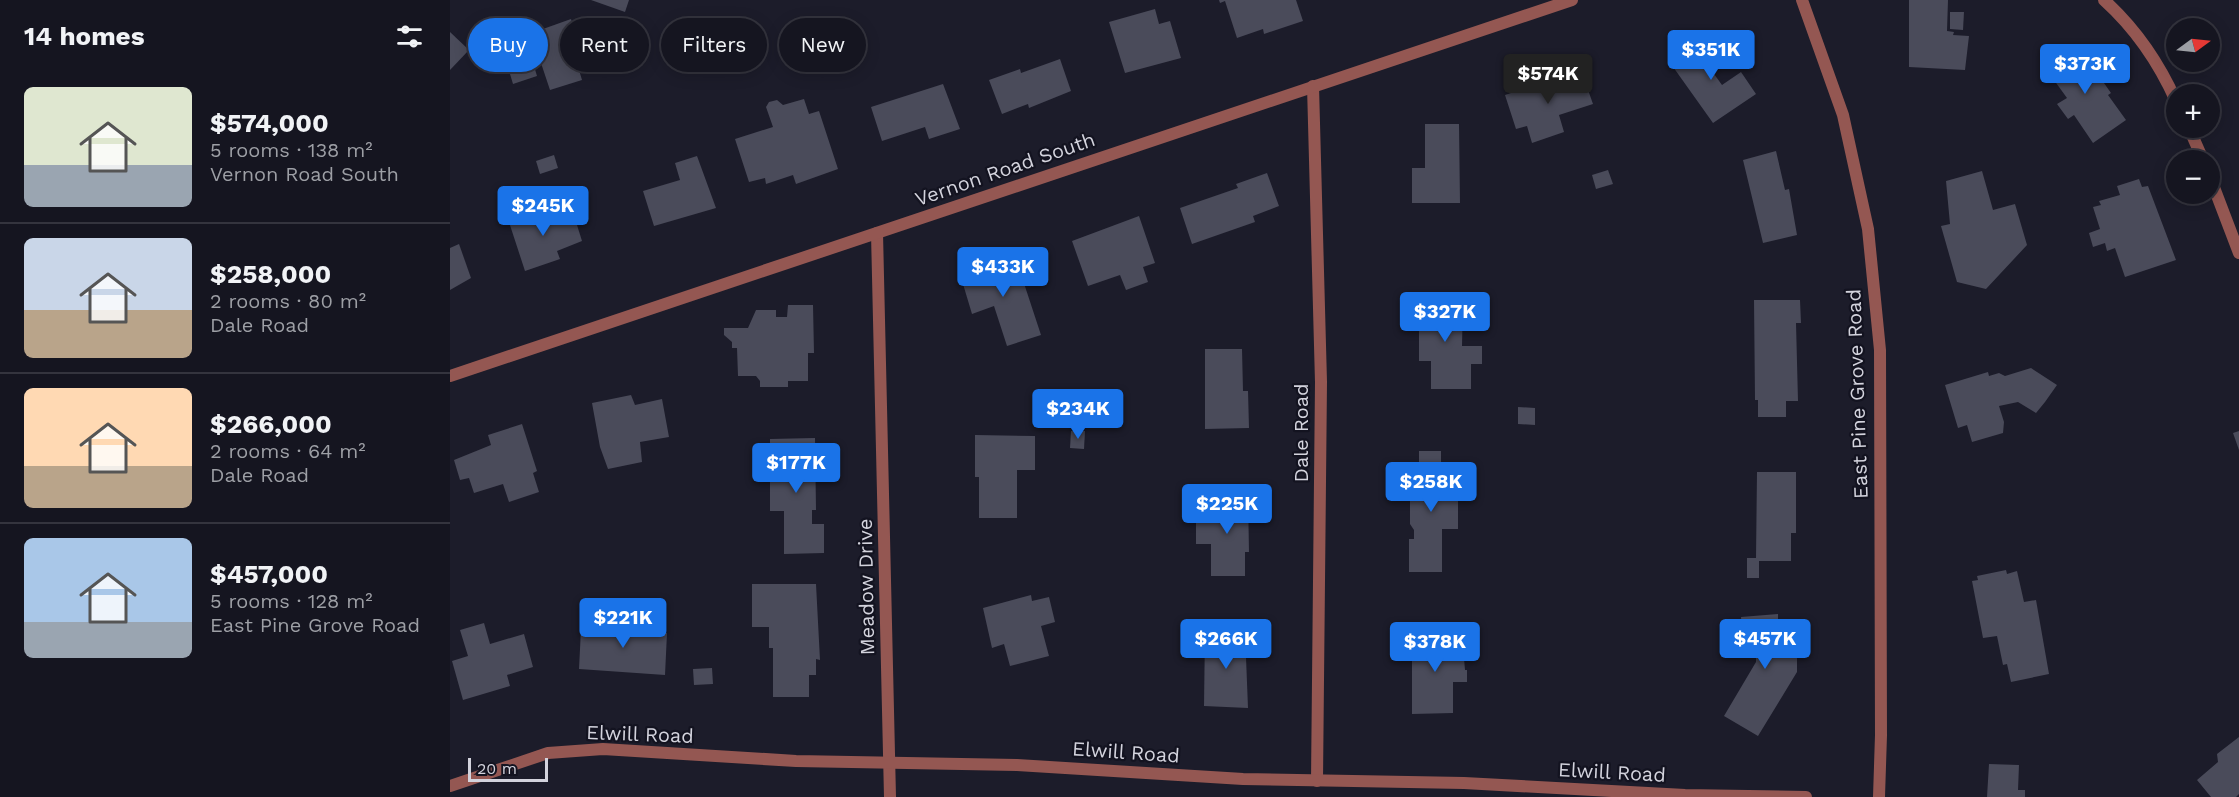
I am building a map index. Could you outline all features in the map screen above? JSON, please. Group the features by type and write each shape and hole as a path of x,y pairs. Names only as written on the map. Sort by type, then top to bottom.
{"street":[{"name":"Vernon Road South","path":"450,376 1572,0"},
{"name":"East Pine Grove Road","path":"1802,0 1843,115 1868,229 1880,350 1881,735 1879,797"},
{"path":"2104,0 2124,18 2149,51 2167,84"},
{"name":"Dale Road","path":"1313,86 1321,382 1317,781"},
{"path":"2220,203 2239,253"},
{"name":"Meadow Drive","path":"877,233 890,797"},
{"name":"Elwill Road","path":"450,786 548,753 603,749 796,761 1017,765 1243,779 1464,783 1685,795 1806,797"}],"building":[{"path":"591,0 629,0 625,12"},
{"path":"1219,0 1296,0 1303,21 1264,34 1263,29 1237,38 1225,1 1220,3"},
{"path":"1909,0 1948,0 1947,31 1954,32 1953,35 1969,36 1965,70 1909,67"},
{"path":"1155,9 1159,24 1170,21 1181,58 1125,73 1109,22"},
{"path":"1950,12 1964,12 1963,30 1950,29"},
{"path":"560,23 560,72 580,72 582,80 550,90 544,72 548,72 548,27"},
{"path":"450,32 468,51 450,70"},
{"path":"1709,35 1725,57 1709,67 1722,85 1741,72 1756,94 1713,123 1671,64"},
{"path":"2078,46 2111,93 2108,95 2126,120 2093,143 2074,115 2068,119 2057,104 2067,98 2046,69"},
{"path":"1060,59 1071,91 1029,108 1028,104 1002,114 989,80 1020,69 1021,73"},
{"path":"1581,70 1593,104 1559,115 1564,132 1532,143 1527,126 1516,129 1505,95"},
{"path":"509,72 536,72 537,76 513,84"},
{"path":"943,84 960,129 929,139 925,127 882,141 871,107"},
{"path":"804,99 809,114 819,111 838,169 796,184 793,175 766,184 765,178 749,182 735,139 773,127 766,107 769,102 777,100 783,105"},
{"path":"1425,124 1459,124 1460,203 1412,203 1412,168 1425,168"},
{"path":"1776,151 1785,190 1789,189 1797,235 1763,243 1743,160"},
{"path":"554,155 558,168 540,174 536,161"},
{"path":"697,156 716,208 654,226 643,191 680,180 675,163"},
{"path":"1608,170 1613,184 1596,189 1592,175"},
{"path":"1982,171 1993,210 2015,204 2027,245 1986,289 1957,282 1941,226 1950,224 1946,181"},
{"path":"1267,173 1279,206 1253,216 1255,222 1192,244 1180,208 1238,188 1236,184"},
{"path":"2139,179 2142,187 2148,186 2176,260 2125,277 2115,248 2107,251 2105,243 2093,247 2089,233 2100,229 2093,207 2101,205 2099,201 2120,195 2117,186"},
{"path":"530,208 535,222 572,209 582,241 557,251 560,259 525,271 507,216"},
{"path":"1139,216 1155,263 1143,267 1148,282 1126,290 1120,275 1088,286 1072,241"},
{"path":"459,244 471,278 450,290 450,248"},
{"path":"1015,256 1041,335 1007,346 994,306 972,314 960,274"},
{"path":"1414,298 1463,302 1462,346 1482,346 1482,364 1471,364 1471,389 1431,389 1431,361 1419,361 1419,324 1413,324"},
{"path":"1754,300 1800,300 1801,323 1796,323 1798,401 1786,401 1786,417 1758,417 1758,400 1755,400"},
{"path":"788,305 813,305 814,353 808,353 808,381 788,381 788,387 760,387 760,381 756,376 738,376 737,348 732,348 732,342 724,335 724,328 748,328 756,310 776,310 776,317 787,317"},
{"path":"1205,349 1242,349 1243,391 1248,391 1249,428 1205,429"},
{"path":"2031,368 2057,385 2045,402 2036,413 2018,402 1999,406 2004,422 2003,433 1972,442 1967,425 1958,428 1945,385 1988,372 1989,376 1999,373 2005,376"},
{"path":"631,395 635,405 662,399 669,437 640,442 642,462 608,469 600,447 592,403"},
{"path":"1518,407 1535,408 1535,425 1518,424"},
{"path":"522,424 537,471 533,473 539,492 509,502 503,484 474,493 469,478 460,480 454,460 491,445 488,435"},
{"path":"1071,431 1085,431 1084,449 1070,448"},
{"path":"2239,431 2239,450 2233,433"},
{"path":"975,435 1035,436 1035,470 1017,470 1017,518 979,518 979,477 975,477"},
{"path":"815,438 816,510 812,510 812,524 824,524 824,553 784,554 784,511 770,511 770,439"},
{"path":"1419,451 1441,451 1441,470 1446,470 1446,485 1458,485 1458,529 1442,529 1442,572 1409,572 1409,539 1414,539 1414,530 1410,524 1410,492 1414,486 1414,470 1419,470"},
{"path":"1757,472 1796,472 1796,533 1791,533 1791,561 1759,561 1759,578 1747,578 1747,558 1756,558"},
{"path":"1211,495 1248,495 1249,552 1245,552 1245,576 1211,576 1211,544 1196,544 1196,521 1211,521"},
{"path":"2006,570 2007,574 2017,571 2024,602 2036,600 2049,674 2011,682 2007,664 2003,665 1997,636 1983,638 1972,581 1978,580 1977,576"},
{"path":"752,584 816,584 820,660 816,659 816,675 809,675 809,697 773,697 773,648 769,648 769,627 752,627"},
{"path":"1031,595 1032,601 1049,597 1055,622 1041,626 1049,656 1010,666 1004,644 992,648 983,608"},
{"path":"608,614 630,615 629,632 667,633 665,675 579,669 581,629 607,631"},
{"path":"1778,614 1778,623 1797,624 1797,672 1758,736 1724,716 1756,662 1756,648 1743,648 1741,617"},
{"path":"484,623 490,644 524,634 533,667 507,675 510,686 463,700 452,661 468,656 460,630"},
{"path":"1205,631 1245,632 1248,708 1204,706"},
{"path":"1452,633 1453,658 1464,658 1465,670 1467,670 1467,682 1453,682 1453,713 1412,714 1412,634"},
{"path":"712,668 713,684 694,685 693,669"},
{"path":"2239,737 2239,794 2236,797 2211,797 2197,780 2218,762 2217,754"},
{"path":"1989,764 2019,765 2018,790 2025,790 2025,797 1987,797"}]}
